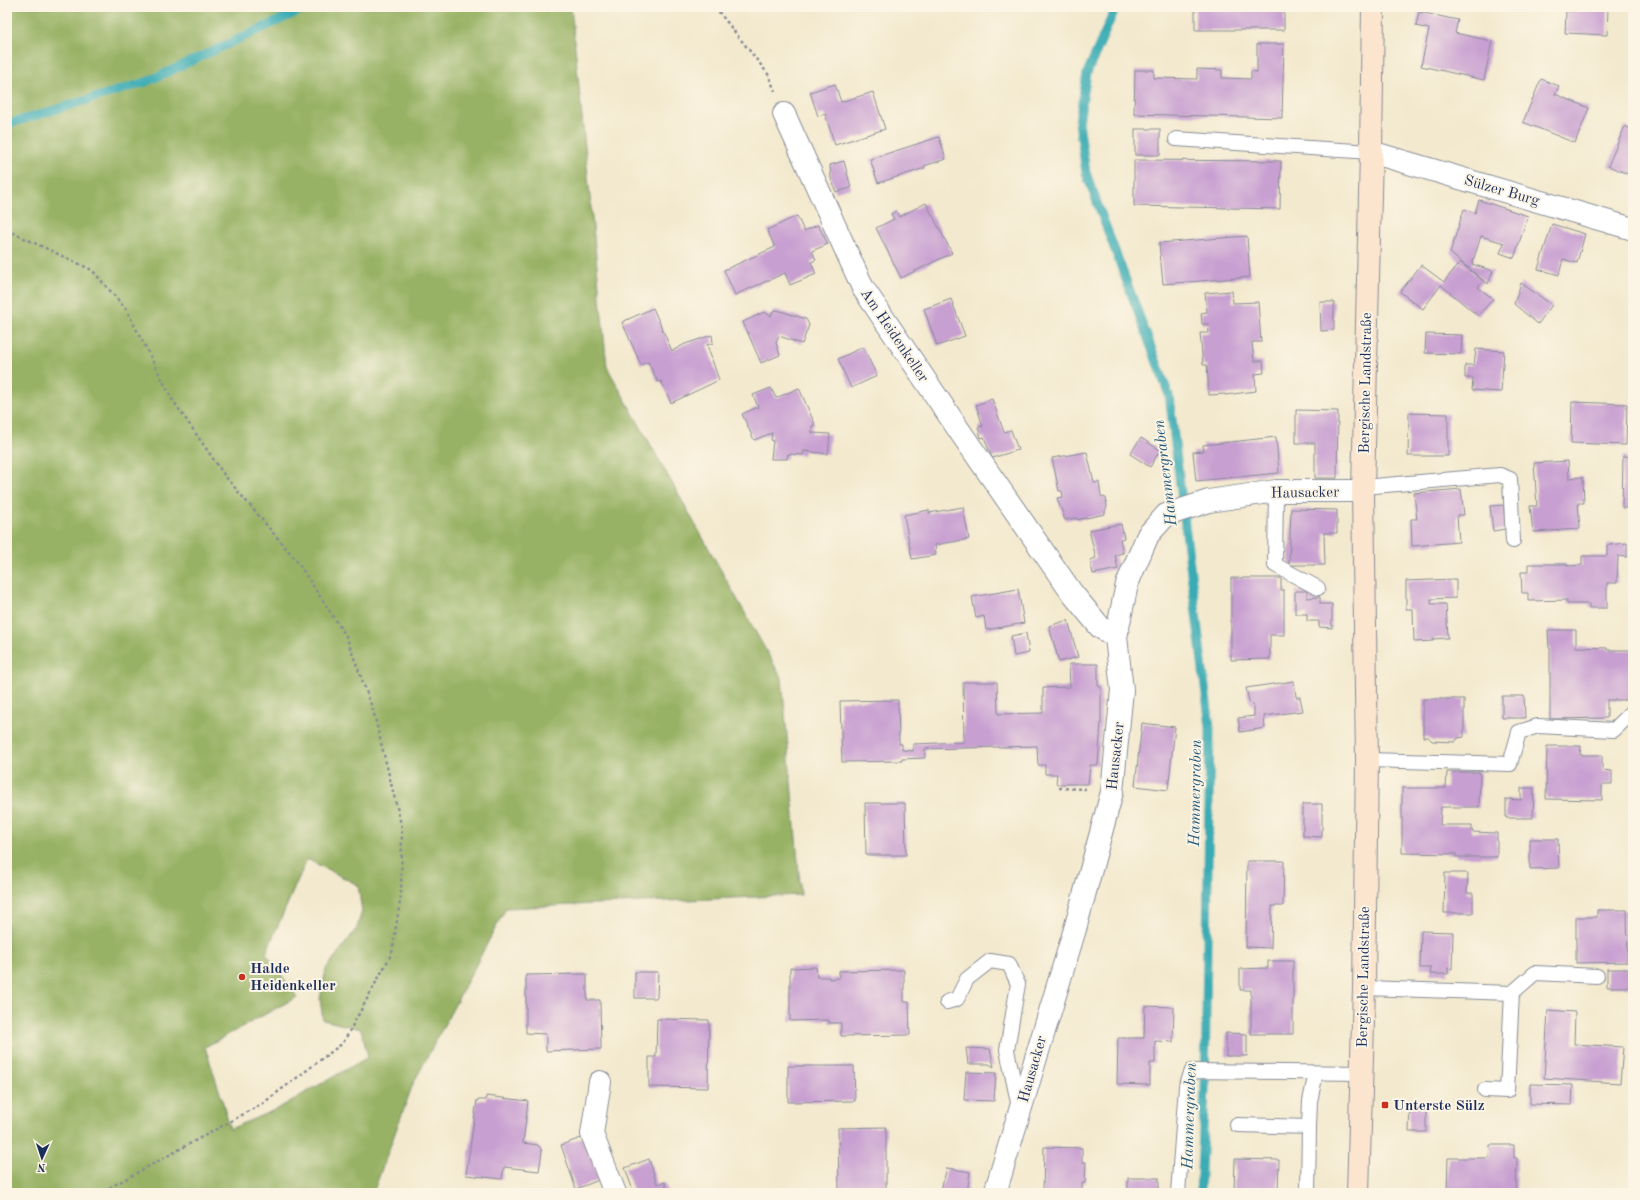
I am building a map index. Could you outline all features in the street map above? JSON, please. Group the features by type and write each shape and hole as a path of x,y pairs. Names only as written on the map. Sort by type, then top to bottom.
{"main road":[{"name":"Bergische Landstraße","path":"1358,1193 1364,988 1367,760 1363,489 1373,7"}],"street":[{"name":"Am Heidenkeller","path":"784,114 863,288 963,436 1072,592 1100,627 1116,637"},
{"name":"Sülzer Burg","path":"1371,152 1633,229"},
{"name":"Hausacker","path":"995,1193 1075,929 1112,792 1122,690 1116,637 1127,584 1148,536 1166,516 1209,501 1276,491 1363,489"},
{"path":"600,1082 592,1134 615,1193"}],"lane":[{"path":"1176,139 1371,152"},
{"path":"1363,489 1500,475 1510,479 1513,541"},
{"path":"1276,491 1275,564 1318,588"},
{"path":"1367,760 1510,764 1519,732 1538,726 1614,730 1633,711"},
{"path":"947,1002 957,999 967,979 990,961 1009,964 1018,984 1007,1050 1020,1112"},
{"path":"1364,988 1512,993 1535,973 1598,976"},
{"path":"1485,1090 1507,1091 1512,993"},
{"path":"1178,1193 1186,1086 1192,1071 1361,1073"},
{"path":"1308,1193 1310,1101 1316,1073"},
{"path":"1237,1126 1309,1127"}],"path":[{"path":"715,7 768,74 784,114"},
{"path":"7,230 92,270 126,309 172,399 225,476 296,560 346,636 373,710 402,828 401,895 392,953 343,1043 262,1104 100,1193"},
{"path":"1059,788 1094,789"}],"green space":[{"path":"7,7 571,7 607,367 782,679 801,895 506,908 413,1084 373,1193 7,1193","holes":["307,859 358,885 362,911 357,928 326,969 320,999 323,1020 361,1029 368,1057 277,1109 230,1129 205,1047 297,997 266,953"]}],"building":[{"path":"1195,7 1284,7 1284,30 1195,30"},
{"path":"1575,7 1608,7 1607,35 1565,33 1566,11 1575,11"},
{"path":"1419,12 1458,20 1455,33 1492,41 1484,80 1421,66 1429,29 1416,26"},
{"path":"1257,44 1284,44 1282,118 1134,114 1135,70 1154,70 1154,78 1197,79 1197,69 1222,70 1222,78 1251,79 1251,71 1257,72"},
{"path":"1541,79 1559,86 1555,94 1589,108 1575,143 1523,122"},
{"path":"835,84 841,102 873,92 885,129 835,145 825,114 818,116 810,92"},
{"path":"1625,126 1633,130 1633,176 1608,166"},
{"path":"1135,129 1160,129 1160,155 1135,155"},
{"path":"939,137 946,159 924,166 925,168 878,183 870,159"},
{"path":"1134,160 1281,161 1280,209 1134,206"},
{"path":"844,161 851,188 836,192 831,178 830,165"},
{"path":"1479,200 1528,216 1514,258 1500,253 1504,243 1481,236 1472,264 1493,271 1488,284 1450,253 1464,209 1475,213"},
{"path":"926,203 952,253 901,278 876,228 894,219 891,214 896,211 899,217"},
{"path":"797,216 804,231 818,225 828,244 812,251 816,260 811,262 816,274 790,285 785,273 735,295 724,270 775,247 767,230"},
{"path":"1552,224 1585,234 1577,263 1563,259 1559,275 1538,269"},
{"path":"1247,236 1250,277 1163,284 1159,243"},
{"path":"1460,262 1483,281 1478,287 1493,299 1478,316 1441,285 1423,309 1400,292 1421,265 1444,282"},
{"path":"1521,283 1552,305 1538,324 1514,304"},
{"path":"1232,291 1233,303 1258,302 1261,342 1252,342 1254,361 1263,361 1264,373 1255,374 1256,391 1225,395 1209,395 1207,365 1203,365 1200,333 1209,333 1208,324 1202,324 1201,313 1207,312 1205,293"},
{"path":"951,299 965,336 937,346 924,309"},
{"path":"1320,302 1334,302 1334,330 1321,331"},
{"path":"653,308 672,351 685,344 712,335 713,343 707,345 719,380 671,403 661,381 658,382 648,362 641,365 622,322"},
{"path":"777,310 806,319 809,325 802,344 779,336 776,343 780,355 761,363 743,322 764,312 771,316 773,311"},
{"path":"1426,334 1462,335 1461,354 1425,353"},
{"path":"863,347 877,376 851,388 838,359"},
{"path":"1476,349 1504,351 1501,392 1472,390 1473,378 1465,378 1465,365 1474,365"},
{"path":"771,388 776,398 799,388 814,422 814,426 812,426 812,433 830,434 828,454 804,451 803,455 788,454 787,459 771,459 773,441 771,440 772,433 754,440 742,414 758,407 753,395"},
{"path":"992,399 1004,432 1011,430 1018,450 992,458 984,437 981,438 978,427 983,426 976,405"},
{"path":"1572,402 1627,404 1626,445 1571,443"},
{"path":"1296,410 1338,411 1337,478 1315,478 1315,443 1296,443"},
{"path":"1409,413 1448,414 1448,456 1408,456"},
{"path":"1276,437 1279,473 1196,481 1193,452 1204,451 1203,445"},
{"path":"1141,438 1160,450 1150,467 1130,454"},
{"path":"1087,452 1094,483 1099,482 1101,496 1106,498 1107,507 1105,514 1077,520 1077,518 1065,520 1057,498 1063,497 1062,491 1059,491 1052,458"},
{"path":"1623,456 1633,457 1633,508 1622,508"},
{"path":"1568,461 1569,478 1583,477 1584,503 1578,503 1580,529 1533,532 1530,506 1537,506 1534,463"},
{"path":"1461,489 1464,515 1457,515 1459,542 1412,546 1411,519 1417,519 1414,493"},
{"path":"1503,505 1506,529 1493,531 1490,506"},
{"path":"963,507 969,539 935,545 936,555 912,559 904,515 929,510 929,513"},
{"path":"1291,509 1337,510 1337,533 1324,533 1325,565 1289,565"},
{"path":"1121,524 1124,538 1120,539 1123,553 1115,555 1118,569 1093,574 1090,560 1096,558 1089,530"},
{"path":"1627,543 1627,557 1618,556 1617,583 1607,583 1607,608 1589,608 1589,604 1567,604 1567,600 1528,601 1528,593 1522,593 1521,572 1528,572 1528,564 1567,564 1567,566 1582,565 1582,556 1607,556 1607,545"},
{"path":"1231,578 1281,578 1281,590 1284,590 1284,635 1270,635 1270,659 1231,660"},
{"path":"1456,579 1456,598 1431,599 1431,604 1446,604 1448,638 1433,639 1433,641 1414,642 1413,609 1406,609 1406,581"},
{"path":"1018,589 1024,623 986,630 984,616 976,618 972,597"},
{"path":"1295,591 1307,591 1307,598 1320,597 1320,604 1332,604 1332,628 1319,627 1319,621 1307,621 1307,614 1295,614"},
{"path":"1068,620 1078,657 1059,662 1049,626"},
{"path":"1548,630 1576,630 1576,647 1607,648 1607,650 1633,650 1633,700 1607,700 1607,718 1550,719 1550,648"},
{"path":"1026,633 1029,653 1014,656 1011,636"},
{"path":"1069,664 1098,664 1098,686 1101,687 1101,722 1098,765 1090,765 1088,784 1056,784 1057,774 1045,774 1045,765 1038,765 1037,746 925,749 925,758 902,759 902,761 842,762 840,701 898,700 899,744 902,744 902,750 913,751 913,744 964,742 963,682 997,682 998,714 1043,713 1043,688 1070,687"},
{"path":"1294,681 1296,697 1300,697 1303,711 1264,716 1265,728 1240,732 1238,718 1254,716 1254,706 1249,701 1246,688"},
{"path":"1502,696 1524,696 1525,718 1502,718"},
{"path":"1423,699 1464,699 1464,737 1458,738 1455,742 1432,741 1428,737 1423,737"},
{"path":"1142,723 1175,727 1168,790 1135,786"},
{"path":"1547,746 1581,746 1580,755 1602,755 1602,770 1612,771 1612,784 1602,784 1602,800 1546,799"},
{"path":"1447,772 1480,772 1479,807 1441,807 1440,825 1472,825 1472,832 1497,833 1497,857 1456,857 1456,854 1402,853 1402,788 1446,788"},
{"path":"1521,788 1534,788 1533,818 1506,818 1506,799 1521,800"},
{"path":"865,803 905,803 906,855 866,855"},
{"path":"1303,804 1322,804 1322,837 1303,836"},
{"path":"1530,839 1558,839 1559,868 1530,869"},
{"path":"1247,861 1284,861 1283,906 1272,906 1271,948 1246,947"},
{"path":"1445,873 1468,873 1467,893 1473,893 1473,913 1444,913"},
{"path":"1597,910 1627,910 1628,962 1576,963 1576,917 1597,917"},
{"path":"1421,931 1453,932 1452,969 1448,968 1448,974 1430,974 1431,968 1420,968"},
{"path":"1268,961 1293,961 1293,1034 1251,1034 1251,990 1240,990 1240,969 1268,968"},
{"path":"816,967 817,977 829,977 829,979 839,978 839,971 904,970 904,1002 909,1002 910,1035 841,1036 841,1023 829,1023 829,1020 790,1021 790,968"},
{"path":"1607,969 1633,969 1633,987 1607,987"},
{"path":"635,972 658,972 657,998 635,998"},
{"path":"587,974 587,1000 600,1000 601,1049 546,1051 546,1034 526,1033 526,975"},
{"path":"1145,1006 1174,1007 1173,1042 1155,1041 1155,1063 1150,1063 1150,1085 1117,1084 1118,1038 1144,1038"},
{"path":"1548,1010 1575,1012 1574,1044 1623,1047 1620,1083 1544,1078"},
{"path":"657,1019 709,1020 708,1088 649,1087 649,1057 656,1057"},
{"path":"1226,1033 1247,1034 1247,1056 1226,1056"},
{"path":"966,1048 990,1049 994,1067 989,1064 968,1064"},
{"path":"788,1066 854,1066 855,1101 788,1102"},
{"path":"966,1072 996,1073 994,1101 964,1100"},
{"path":"1530,1084 1573,1085 1572,1105 1530,1104"},
{"path":"486,1096 528,1101 523,1143 538,1145 542,1151 539,1171 504,1167 502,1179 466,1175 477,1100 486,1100"},
{"path":"1410,1104 1426,1104 1426,1132 1409,1132"},
{"path":"886,1127 886,1192 839,1193 838,1128"},
{"path":"584,1137 599,1180 576,1189 561,1145"},
{"path":"1490,1145 1514,1145 1514,1158 1517,1158 1516,1193 1447,1192 1448,1158 1489,1158"},
{"path":"1044,1147 1082,1148 1082,1162 1086,1162 1085,1183 1082,1183 1082,1193 1043,1193"},
{"path":"649,1159 657,1184 665,1182 668,1193 634,1193 625,1168"},
{"path":"1235,1159 1279,1160 1278,1193 1234,1193"},
{"path":"947,1168 970,1172 967,1193 940,1193"},
{"path":"1128,1178 1159,1178 1159,1193 1128,1193"}],"waterway":[{"path":"8,124 146,82 308,7"},
{"name":"Hammergraben","path":"1116,7 1087,73 1079,122 1086,173 1169,395 1210,727 1205,1089 1200,1193"}],"place":[{"name":"Halde Heidenkeller","path":"242,977"},
{"name":"Unterste Sülz","path":"1385,1105"}]}
